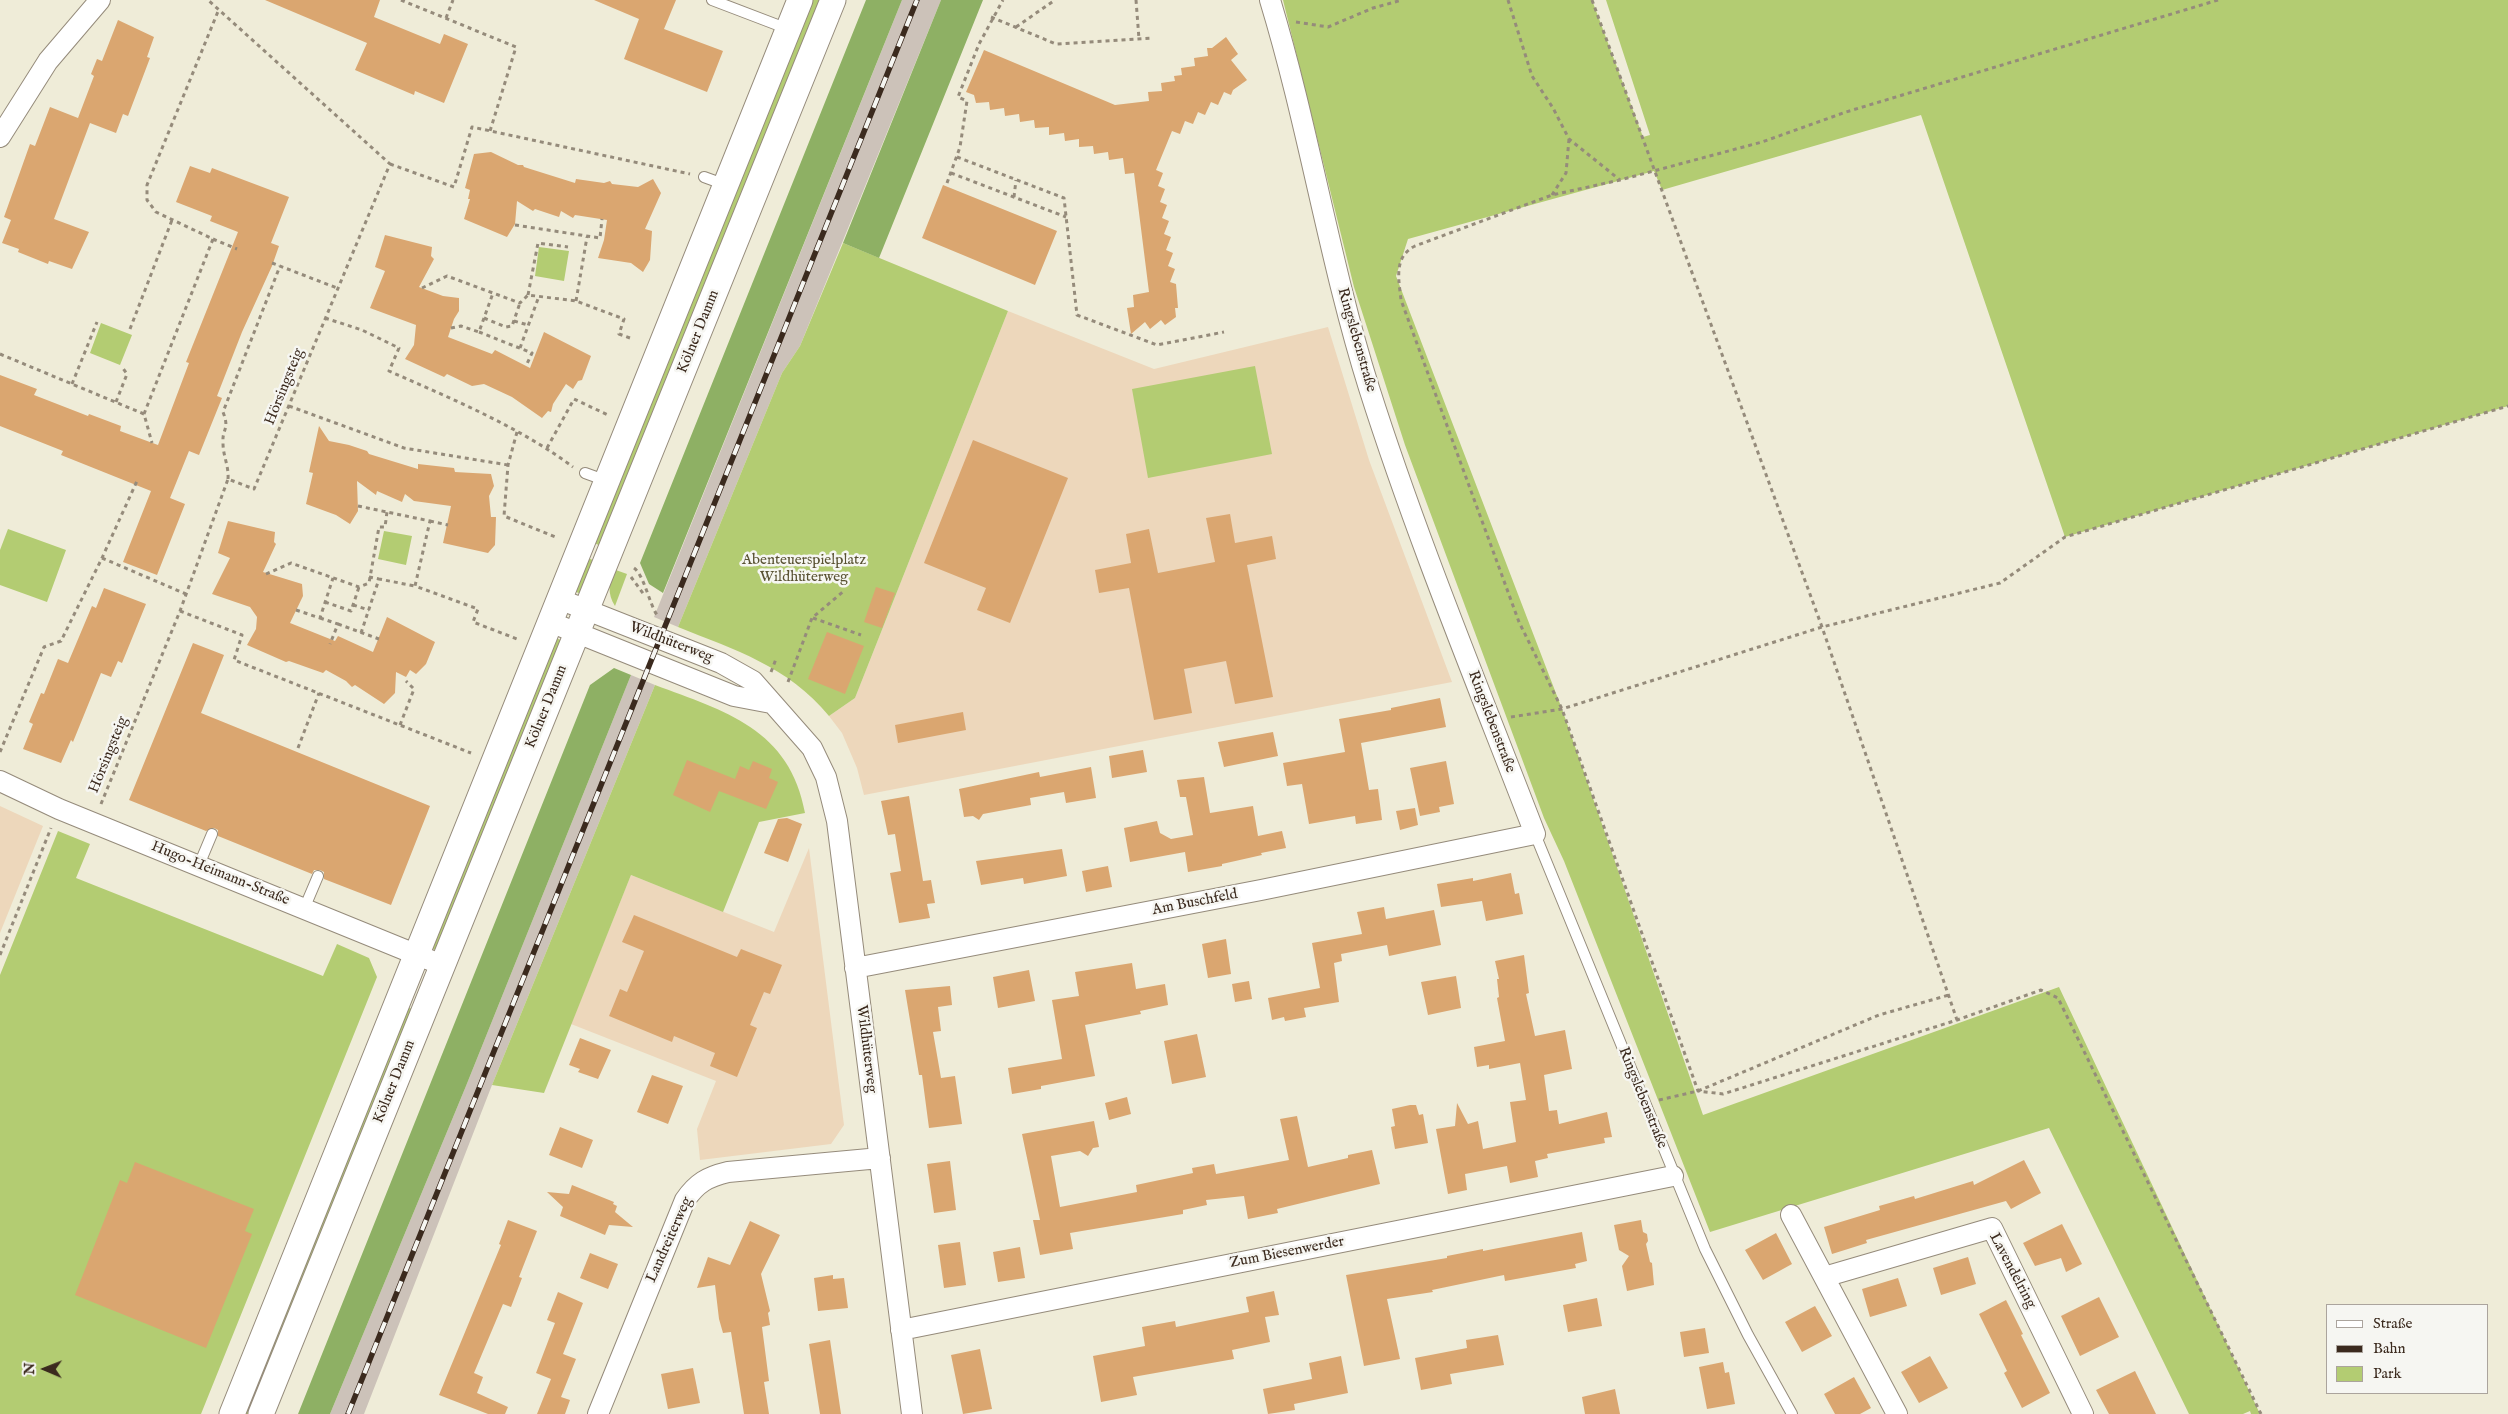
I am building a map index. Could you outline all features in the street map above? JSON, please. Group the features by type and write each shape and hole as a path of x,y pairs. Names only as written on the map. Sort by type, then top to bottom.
{"street":[{"path":"0,137 43,68 100,0"},
{"name":"Kölner Damm","path":"232,1414 415,955 560,599 596,477 715,181 789,29 800,0"},
{"name":"Kölner Damm","path":"261,1414 833,0"},
{"name":"Ringslebenstraße","path":"1270,0 1338,278 1369,388 1420,538 1535,834"},
{"name":"Wildhüterweg","path":"560,599 734,669 754,681 771,703 812,748 826,777 837,821 912,1414"},
{"name":"Wildhüterweg","path":"550,622 734,696 771,703"},
{"name":"Hugo-Heimann-Straße","path":"0,781 36,799 442,966"},
{"name":"Am Buschfeld","path":"855,968 1261,890 1535,834"},
{"name":"Landreiterweg","path":"598,1414 685,1200 696,1185 710,1176 728,1172 880,1158"},
{"name":"Zum Biesenwerder","path":"901,1330 1673,1176"},
{"path":"1791,1215 1898,1414"},
{"name":"Lavendelring","path":"1824,1277 1992,1228 2083,1414"}],"lane":[{"path":"712,0 789,29"},
{"path":"199,865 212,834"},
{"name":"Ringslebenstraße","path":"1535,834 1704,1249 1748,1335 1792,1414"},
{"path":"304,909 318,876"}],"path":[{"path":"208,0 390,164 454,187 472,127 715,181"},
{"path":"401,0 516,47 490,131"},
{"path":"446,18 453,0"},
{"path":"947,183 957,157 967,101 958,97 991,17 1002,0"},
{"path":"1016,27 1055,0"},
{"path":"1136,0 1139,39"},
{"path":"1276,20 1328,27 1373,8 1402,0"},
{"path":"1508,0 1532,76 1553,108 1569,139 1620,180"},
{"path":"1592,0 1822,627 1957,1020"},
{"path":"1698,1092 1562,708 1519,622 1400,300 1398,276 1400,260 1408,249 1415,246 1552,196 1762,142 1846,112 2218,0"},
{"path":"219,10 147,186 147,200 156,212 238,249"},
{"path":"991,17 1056,44 1153,38"},
{"path":"1552,196 1566,173 1569,139"},
{"path":"957,157 1064,198 1077,315 1158,345 1224,332"},
{"name":"Hörsingsteig","path":"98,811 180,611 228,479 254,489 390,164"},
{"path":"950,173 1066,217"},
{"path":"1014,197 1016,180"},
{"path":"515,225 600,238 602,219"},
{"path":"130,329 172,220"},
{"path":"576,301 586,237"},
{"path":"152,443 144,414 213,239"},
{"path":"484,318 506,327 512,326 520,303 528,294 538,243 568,247"},
{"path":"272,263 337,288"},
{"path":"228,479 229,468 223,446 227,424 223,412 280,266"},
{"path":"422,288 447,276 520,303"},
{"path":"479,332 493,293"},
{"path":"528,294 576,301 624,319 619,334 630,338"},
{"path":"520,348 539,296"},
{"path":"325,318 362,330 400,348 389,371 457,401 547,448 576,469 596,477"},
{"path":"514,321 528,325"},
{"path":"72,384 97,322"},
{"path":"451,328 461,326 532,352 526,366"},
{"path":"0,354 144,414"},
{"path":"116,402 127,374 122,367"},
{"path":"547,448 574,399 608,414"},
{"path":"289,406 404,448 508,465"},
{"path":"1491,720 1562,708 1822,627 2000,583 2065,537 2508,406"},
{"path":"517,432 508,465 504,516 558,538"},
{"path":"0,752 44,647 61,641 137,481"},
{"path":"358,506 448,525"},
{"path":"266,574 291,563 359,587 369,583 380,527 385,527 387,512"},
{"path":"415,586 430,522"},
{"path":"102,558 186,594"},
{"path":"634,568 638,571 650,603"},
{"path":"369,577 415,586 478,609 473,622 518,639"},
{"path":"630,577 660,619"},
{"path":"320,618 333,578"},
{"path":"361,633 379,579"},
{"path":"325,602 351,611 359,587"},
{"path":"788,682 812,618 845,590"},
{"path":"353,606 369,610"},
{"path":"296,610 378,638"},
{"path":"180,611 242,635 234,660 471,753"},
{"path":"812,618 861,635"},
{"path":"330,644 338,624"},
{"path":"770,672 776,659"},
{"path":"400,725 414,689 406,681"},
{"path":"298,748 319,693"},
{"path":"0,955 53,823"},
{"path":"1698,1092 1723,1094 1957,1020 2041,990 2058,998 2261,1414"},
{"path":"1644,1104 1698,1092 1879,1015 1949,995"}],"shaded area":[{"path":"902,0 941,0 800,346 782,373 678,627 654,617"},
{"path":"1008,311 1154,369 1328,327 1369,460 1452,682 864,795 857,768 842,733 829,716 855,698"},
{"path":"631,675 655,685 492,1085 364,1414 330,1414 466,1086"},
{"path":"0,806 43,826 0,933"},
{"path":"809,848 844,1125 831,1144 700,1160 697,1129 716,1081 571,1024 631,875 774,932"}],"green space":[{"path":"810,0 823,0 603,547 592,542"},
{"path":"866,0 902,0 663,593 649,584 640,563"},
{"path":"941,0 983,0 879,258 843,243"},
{"path":"1283,0 1592,0 1643,137 1650,135 1606,0 2508,0 2508,406 2065,537 1921,115 1662,190 1654,171 1408,239 1396,276 1562,709 1703,1115 2059,987 2260,1414 2251,1414 2250,1411 2243,1414 2189,1414 2049,1128 1710,1232 1564,861 1544,818 1405,445 1354,287"},
{"name":"Abenteuerspielplatz Wildhüterweg","path":"843,243 1008,311 855,698 829,716 796,684 778,672 740,652 678,627 782,373 800,346"},
{"path":"539,247 569,251 564,281 535,276"},
{"path":"101,323 132,335 120,365 90,353"},
{"path":"1255,366 1272,454 1148,478 1132,389"},
{"path":"8,529 66,550 47,602 0,585 0,550"},
{"path":"384,531 412,536 406,565 378,559"},
{"path":"586,557 597,562 581,594 574,591"},
{"path":"613,569 627,574 615,606 612,601 610,588"},
{"path":"556,638 563,641 438,951 430,948"},
{"path":"614,668 631,675 466,1086 330,1414 298,1414 590,685"},
{"path":"655,685 706,704 729,715 751,727 769,742 785,761 797,784 805,813 759,822 723,912 631,875 544,1093 492,1085"},
{"path":"58,831 90,844 76,878 323,976 337,944 369,958 377,977 201,1414 0,1414 0,975"},
{"path":"405,1006 417,1011 254,1414 241,1414"}],"building":[{"path":"265,0 380,0 374,17 440,44 444,34 468,44 444,103 415,91 414,95 355,70 367,43"},
{"path":"594,0 676,0 664,29 723,51 707,92 624,59 639,19"},
{"path":"118,20 154,37 147,57 150,58 128,116 123,114 116,133 90,123 54,219 89,232 72,269 49,261 48,264 18,252 19,249 2,243 11,220 4,217 30,144 35,146 50,107 78,118 94,76 91,74 97,59 102,61"},
{"path":"1226,37 1238,54 1231,60 1247,80 1233,90 1231,95 1224,92 1218,105 1211,102 1205,115 1198,112 1193,124 1185,121 1180,134 1172,131 1156,170 1163,173 1158,186 1165,189 1160,202 1167,205 1162,218 1169,221 1164,234 1171,237 1166,250 1173,253 1168,266 1175,269 1170,282 1176,284 1178,308 1175,308 1176,317 1165,325 1161,320 1150,329 1145,322 1131,334 1127,308 1134,307 1133,295 1149,292 1134,173 1125,174 1123,158 1109,160 1108,152 1094,154 1093,146 1079,147 1079,139 1065,141 1064,133 1049,135 1049,127 1035,128 1034,120 1020,122 1019,114 1005,116 1004,108 990,110 989,102 976,103 974,95 966,92 984,50 1115,105 1149,101 1148,92 1162,91 1161,83 1175,81 1174,76 1182,75 1181,68 1195,66 1194,58 1208,56 1207,48 1212,48"},
{"path":"491,152 518,165 523,165 524,167 575,183 576,179 604,183 610,181 612,184 638,187 653,179 661,193 645,229 652,231 650,260 643,272 631,263 598,258 604,240 607,220 575,215 573,218 561,211 559,217 535,209 533,211 517,201 515,224 507,237 464,219 470,199 468,199 470,190 465,188 474,154"},
{"path":"190,166 210,173 212,168 289,197 271,243 279,246 217,396 222,398 199,455 189,451 170,498 185,504 157,575 123,562 151,491 61,455 63,451 0,426 0,375 37,389 34,395 88,416 89,414 121,426 120,431 158,445 189,363 186,362 238,232 210,221 212,216 176,202"},
{"path":"943,185 1057,231 1035,285 922,238"},
{"path":"385,235 432,247 431,256 434,259 419,287 443,296 459,298 459,311 448,337 492,354 495,350 530,368 544,332 591,356 582,380 578,381 573,389 566,384 553,404 551,412 548,411 542,418 512,397 484,384 472,386 447,374 444,377 405,359 414,345 416,325 370,308 385,271 375,267"},
{"path":"319,426 329,441 349,445 367,451 369,454 418,469 418,464 454,468 455,472 491,474 494,486 489,496 491,517 496,517 495,545 488,553 443,543 451,506 414,501 405,494 402,502 377,491 376,495 357,481 358,511 350,524 336,515 306,504 313,473 309,472"},
{"path":"973,440 1068,478 1010,623 977,610 986,588 924,563"},
{"path":"1230,514 1235,543 1272,536 1276,559 1247,565 1273,697 1235,704 1226,661 1184,669 1192,713 1154,720 1129,588 1099,593 1095,570 1131,563 1126,534 1149,529 1158,573 1215,562 1206,518"},
{"path":"228,521 275,532 274,542 276,544 263,572 302,584 303,596 290,623 335,641 338,636 373,652 387,617 435,642 426,664 416,674 410,670 406,677 396,672 395,693 384,704 355,685 352,687 346,681 326,670 323,673 289,661 286,662 247,645 256,629 257,617 250,607 212,594 230,558 218,553"},
{"path":"876,587 895,593 882,628 864,622"},
{"path":"104,588 146,604 122,663 118,661 111,677 101,673 73,742 71,740 61,763 23,749 33,724 29,722 41,693 44,694 58,659 68,663 92,606 96,608"},
{"path":"827,632 864,646 845,694 808,679"},
{"path":"193,643 224,655 201,713 430,806 391,905 324,879 324,872 320,870 314,870 312,874 218,836 218,830 214,828 206,831 129,800"},
{"path":"1440,698 1446,727 1361,743 1369,790 1378,789 1382,820 1356,824 1355,816 1309,824 1302,784 1287,786 1283,763 1345,752 1339,719 1391,710 1391,708"},
{"path":"963,712 966,730 898,743 895,725"},
{"path":"1273,732 1278,756 1224,767 1218,742"},
{"path":"1143,750 1147,772 1112,778 1109,756"},
{"path":"687,760 735,779 740,766 749,770 753,761 772,769 769,778 778,782 766,809 719,791 710,812 673,795"},
{"path":"1446,761 1454,804 1439,807 1440,812 1420,816 1410,768"},
{"path":"1091,767 1096,798 1066,803 1064,792 1030,798 1031,805 983,814 979,820 973,816 964,817 959,789 1039,772 1040,777"},
{"path":"1204,777 1210,813 1253,806 1258,836 1282,831 1286,848 1261,853 1262,855 1222,864 1222,866 1188,872 1185,852 1130,862 1124,828 1157,821 1160,833 1171,839 1193,835 1186,797 1180,797 1177,780"},
{"path":"909,796 923,881 931,880 935,903 927,904 930,918 899,923 890,873 901,871 895,834 888,835 881,801"},
{"path":"1415,808 1418,825 1400,830 1396,811"},
{"path":"787,818 802,824 788,862 764,853 778,819"},
{"path":"1062,849 1067,876 1024,884 1023,878 981,885 976,861"},
{"path":"1108,866 1112,887 1086,892 1082,871"},
{"path":"1511,873 1515,894 1519,893 1523,914 1486,921 1482,901 1441,907 1437,884 1473,878 1473,881"},
{"path":"1384,907 1386,919 1434,910 1441,945 1389,956 1387,945 1341,954 1342,961 1334,963 1339,1002 1304,1008 1306,1017 1285,1021 1284,1017 1272,1020 1268,998 1320,988 1312,943 1362,934 1357,912"},
{"path":"634,915 737,957 741,949 782,965 770,994 764,992 750,1025 757,1028 737,1077 710,1066 715,1053 674,1036 672,1042 609,1016 620,989 627,992 644,951 622,942"},
{"path":"1226,939 1231,974 1208,978 1202,944"},
{"path":"1524,955 1529,993 1526,994 1535,1036 1565,1030 1572,1069 1544,1075 1549,1111 1557,1110 1559,1124 1607,1112 1612,1137 1604,1138 1605,1143 1547,1154 1548,1158 1535,1161 1538,1177 1510,1183 1507,1166 1465,1174 1467,1190 1448,1194 1436,1129 1455,1126 1457,1103 1468,1124 1478,1121 1483,1149 1516,1142 1510,1102 1526,1100 1520,1063 1489,1069 1489,1065 1477,1067 1474,1047 1505,1041 1497,998 1499,997 1497,979 1499,979 1495,961"},
{"path":"1132,963 1136,989 1165,984 1168,1005 1140,1011 1141,1014 1085,1025 1095,1076 1041,1086 1041,1089 1012,1094 1008,1068 1062,1059 1052,1000 1079,996 1075,972"},
{"path":"1029,970 1035,1001 998,1008 993,977"},
{"path":"1456,976 1461,1008 1428,1015 1421,982"},
{"path":"1249,981 1252,999 1235,1002 1232,984"},
{"path":"950,986 952,1005 938,1007 941,1031 933,1032 941,1078 955,1076 962,1124 929,1128 922,1075 919,1075 905,990"},
{"path":"1197,1034 1206,1077 1172,1084 1164,1041"},
{"path":"580,1038 611,1050 598,1079 578,1072 580,1069 569,1065"},
{"path":"652,1075 683,1086 668,1124 637,1112"},
{"path":"1127,1097 1131,1114 1109,1120 1105,1103"},
{"path":"1416,1105 1419,1115 1423,1114 1428,1143 1395,1149 1391,1127 1395,1126 1392,1109"},
{"path":"1297,1116 1308,1167 1348,1158 1348,1155 1372,1150 1380,1184 1277,1209 1278,1213 1248,1219 1244,1196 1206,1200 1207,1205 1183,1210 1183,1214 1070,1233 1073,1249 1040,1255 1033,1220 1040,1220 1022,1134 1094,1121 1099,1147 1093,1148 1088,1156 1080,1151 1051,1156 1060,1207 1137,1192 1136,1185 1193,1173 1192,1168 1214,1164 1216,1174 1289,1160 1280,1119"},
{"path":"560,1127 593,1140 582,1168 549,1155"},
{"path":"2024,1160 2041,1193 2011,1209 2006,1201 1866,1240 1867,1243 1832,1254 1824,1227 1880,1210 1879,1206 1914,1196 1915,1199 1973,1181 1974,1185"},
{"path":"950,1161 956,1210 934,1213 927,1164"},
{"path":"135,1162 254,1209 245,1231 252,1234 206,1348 75,1295 120,1180 127,1183"},
{"path":"572,1185 614,1202 613,1204 617,1206 615,1212 633,1227 609,1225 605,1235 560,1216 563,1207 547,1192 569,1194"},
{"path":"508,1220 537,1231 519,1277 522,1278 511,1307 503,1304 474,1373 483,1377 477,1393 508,1407 505,1414 488,1414 439,1395 501,1245 499,1244"},
{"path":"1641,1220 1643,1232 1647,1234 1648,1241 1646,1244 1650,1262 1652,1263 1654,1285 1627,1291 1622,1266 1629,1256 1619,1250 1614,1225"},
{"path":"750,1221 780,1235 761,1274 770,1311 768,1313 770,1325 762,1327 769,1381 764,1382 769,1414 744,1414 731,1332 723,1333 719,1319 715,1285 697,1288 708,1257 730,1265"},
{"path":"2062,1224 2082,1264 2066,1272 2061,1258 2035,1266 2023,1243"},
{"path":"1582,1232 1587,1261 1575,1264 1576,1268 1505,1281 1504,1275 1432,1290 1433,1292 1387,1299 1400,1359 1364,1366 1346,1275"},
{"path":"1776,1233 1792,1264 1763,1280 1745,1250"},
{"path":"960,1242 966,1285 944,1288 938,1245"},
{"path":"1020,1247 1025,1278 998,1282 993,1252"},
{"path":"590,1253 618,1264 608,1289 580,1278"},
{"path":"1968,1257 1976,1284 1941,1295 1933,1268"},
{"path":"833,1275 833,1279 844,1278 848,1308 818,1311 814,1278"},
{"path":"1898,1278 1907,1306 1870,1317 1862,1289"},
{"path":"1274,1291 1279,1315 1265,1317 1270,1342 1232,1350 1234,1359 1133,1377 1137,1395 1101,1402 1093,1356 1145,1346 1142,1327 1175,1321 1176,1327 1249,1312 1246,1297"},
{"path":"558,1292 583,1303 563,1354 576,1359 561,1397 570,1400 565,1414 537,1414 551,1379 536,1373 555,1323 547,1320"},
{"path":"2099,1297 2119,1337 2080,1356 2061,1316"},
{"path":"1597,1298 1602,1326 1568,1332 1563,1305"},
{"path":"2006,1300 2050,1393 2022,1408 2004,1373 2007,1371 1979,1314"},
{"path":"1815,1306 1832,1336 1802,1352 1785,1322"},
{"path":"1705,1328 1709,1353 1684,1357 1680,1332"},
{"path":"1498,1335 1504,1365 1450,1374 1452,1384 1421,1390 1415,1358 1467,1348 1466,1340"},
{"path":"830,1340 841,1414 820,1414 809,1344"},
{"path":"980,1349 992,1409 963,1414 951,1355"},
{"path":"1341,1356 1348,1393 1294,1404 1295,1410 1268,1414 1263,1389 1312,1379 1309,1363"},
{"path":"1930,1356 1948,1388 1919,1403 1901,1372"},
{"path":"1723,1362 1725,1373 1729,1372 1735,1404 1707,1409 1699,1367"},
{"path":"693,1368 700,1403 668,1409 661,1374"},
{"path":"2135,1371 2156,1414 2109,1414 2096,1390"},
{"path":"1854,1377 1871,1408 1860,1414 1835,1414 1824,1394"},
{"path":"1615,1389 1620,1414 1585,1414 1582,1397"}],"railway":[{"path":"348,1414 917,0"}]}
